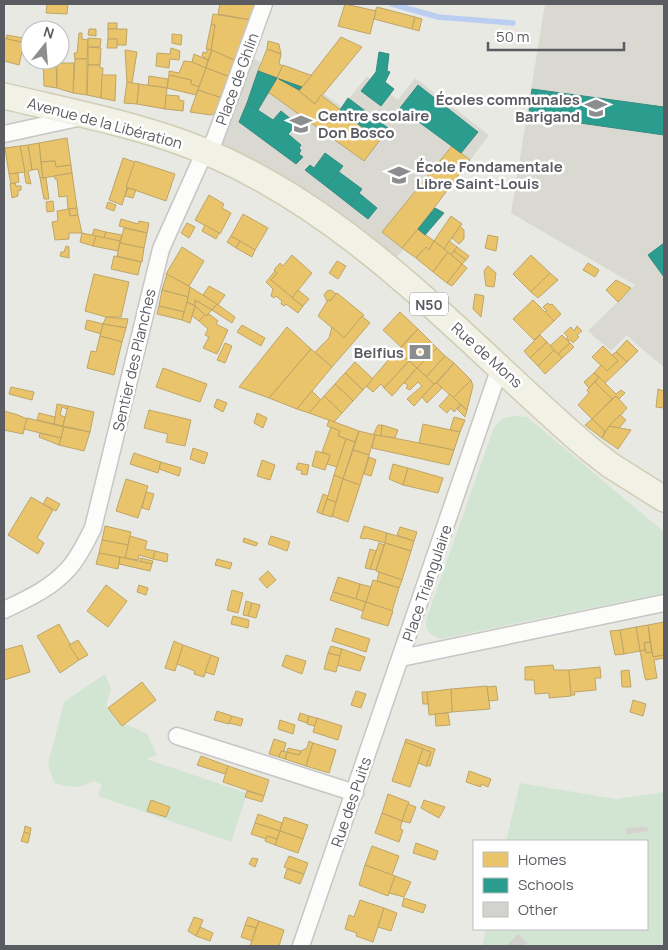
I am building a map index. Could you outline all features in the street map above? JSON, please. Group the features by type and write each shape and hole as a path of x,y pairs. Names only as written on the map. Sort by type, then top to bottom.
{"main road":[{"name":"Avenue de la Libération","path":"4,96 144,130 206,151"},
{"name":"Rue de Mons","path":"206,151 285,192 389,268 588,448 610,465 664,499"}],"street":[{"name":"Place de Ghlin","path":"206,151 214,141 264,4"},
{"path":"4,134 86,116"},
{"name":"Sentier des Planches","path":"4,610 31,597 51,584 68,569 93,528 99,511 161,249 206,151"},
{"name":"Place Triangulaire","path":"401,658 500,367"},
{"name":"Place Triangulaire","path":"401,658 664,603"},
{"name":"Rue des Puits","path":"301,946 401,658"},
{"path":"177,736 355,793"}],"shaded area":[{"name":"Écoles communales Barigand","path":"545,4 664,4 664,367 627,335 611,351 588,331 635,285 511,213"},
{"path":"245,54 264,64 318,102 324,94 342,107 367,76 398,100 415,78 489,135 389,268 214,141"}],"green space":[{"path":"527,417 664,532 664,593 440,639 429,632 426,627 426,620 494,427 503,418"},
{"path":"105,674 111,689 106,705 117,721 147,734 157,755 146,759 247,793 231,842 98,796 102,785 94,781 74,787 54,783 48,764 64,702"},
{"path":"520,783 616,799 664,792 664,946 482,946 486,930 648,930 648,840 506,840"}],"building: Homes":[{"path":"47,4 68,4 67,14 46,13"},
{"path":"220,4 254,4 251,20 218,14"},
{"path":"345,4 376,11 370,34 338,26"},
{"path":"377,7 415,17 412,29 374,19"},
{"path":"213,14 251,20 236,61 211,50 215,25 211,25"},
{"path":"415,17 422,19 419,31 412,29"},
{"path":"108,23 117,23 117,29 108,29"},
{"path":"211,25 215,25 211,50 206,49"},
{"path":"89,29 96,29 96,36 88,35"},
{"path":"108,29 127,29 126,45 117,45 117,39 108,39"},
{"path":"79,33 82,33 82,39 88,40 87,59 75,59 74,53 77,53"},
{"path":"172,34 182,35 181,45 172,43"},
{"path":"7,35 20,37 20,42 6,39"},
{"path":"341,37 362,47 315,104 299,91"},
{"path":"4,38 20,42 19,65 4,61"},
{"path":"88,38 101,39 100,47 88,47"},
{"path":"108,39 117,39 117,48 107,48"},
{"path":"268,41 279,44 281,54 267,49"},
{"path":"88,47 101,48 100,65 88,65"},
{"path":"171,48 180,51 179,60 170,59 169,68 156,66 157,53 170,54"},
{"path":"208,49 212,50 208,60 202,56 203,52 206,53"},
{"path":"267,49 281,54 279,64 283,66 277,78 258,71"},
{"path":"125,50 137,52 132,83 127,82"},
{"path":"212,50 236,61 230,77 206,68"},
{"path":"194,54 208,60 206,68 192,62"},
{"path":"75,59 87,59 87,95 73,93"},
{"path":"184,61 206,68 199,87 191,84 191,80 169,75 169,71 179,73"},
{"path":"70,63 74,63 73,93 57,88 57,70 70,70"},
{"path":"88,65 100,65 100,68 103,68 101,98 87,95"},
{"path":"283,65 312,75 302,87 277,78"},
{"path":"206,68 230,77 222,98 198,90"},
{"path":"43,70 56,70 57,88 44,86"},
{"path":"102,75 116,75 115,101 101,98"},
{"path":"169,75 191,80 191,84 199,87 196,95 167,88"},
{"path":"149,76 168,79 167,88 148,85"},
{"path":"277,78 299,90 315,104 321,95 380,140 364,161 268,92"},
{"path":"127,82 139,84 137,104 124,103"},
{"path":"139,84 167,88 165,109 137,104"},
{"path":"198,90 222,98 217,112 211,115 190,112"},
{"path":"166,95 179,96 179,100 184,101 183,111 165,109"},
{"path":"67,138 71,165 56,167 55,161 41,162 39,143"},
{"path":"39,143 43,178 40,178 38,169 32,170 28,145"},
{"path":"28,145 32,170 28,171 31,184 26,183 20,146"},
{"path":"20,146 25,172 9,174 5,148"},
{"path":"452,146 470,160 402,248 382,232"},
{"path":"123,158 135,162 122,205 109,200"},
{"path":"55,161 56,167 71,165 72,173 43,178 41,162"},
{"path":"135,161 175,174 166,201 126,187"},
{"path":"18,173 19,182 11,184 9,174"},
{"path":"72,173 77,208 68,209 67,196 59,197 57,179 54,176"},
{"path":"40,178 46,178 49,199 44,199"},
{"path":"15,183 16,186 21,186 21,190 18,191 18,196 12,198 10,184"},
{"path":"128,188 136,190 133,198 125,196"},
{"path":"209,195 224,204 222,208 231,213 220,234 195,220"},
{"path":"53,201 54,211 47,212 46,202"},
{"path":"108,202 116,205 114,211 106,208"},
{"path":"77,208 78,215 70,216 69,209"},
{"path":"69,209 70,216 78,215 82,233 69,233 69,239 55,240 52,222 58,221 57,211"},
{"path":"243,214 268,228 255,250 231,236"},
{"path":"451,216 462,224 444,249 434,241"},
{"path":"121,219 138,224 139,221 149,223 147,233 119,226"},
{"path":"187,223 195,227 189,238 181,233"},
{"path":"205,225 219,233 216,239 202,231"},
{"path":"460,226 464,230 464,239 459,244 452,238"},
{"path":"124,228 147,233 144,248 120,243"},
{"path":"94,229 106,232 104,238 92,236"},
{"path":"418,229 434,241 429,250 426,247 416,258 402,248"},
{"path":"106,232 122,235 120,241 104,238"},
{"path":"82,233 96,236 93,246 80,242"},
{"path":"488,235 498,237 496,251 485,248"},
{"path":"96,236 120,241 118,251 93,246"},
{"path":"231,236 240,241 236,248 227,242"},
{"path":"240,241 255,250 252,257 236,248"},
{"path":"434,241 448,252 433,272 416,258 426,247 429,250"},
{"path":"449,241 457,247 451,255 444,249"},
{"path":"120,243 144,248 142,262 117,256"},
{"path":"66,246 69,247 69,258 60,256"},
{"path":"182,247 204,261 189,286 166,274"},
{"path":"457,247 469,256 466,260 454,251"},
{"path":"454,251 466,260 462,264 451,255"},
{"path":"448,252 462,264 447,283 433,272"},
{"path":"292,255 312,273 292,298 271,280 277,273 274,270 280,263 283,266"},
{"path":"531,255 550,273 531,292 513,274"},
{"path":"114,256 141,262 138,275 111,269"},
{"path":"337,261 346,266 338,279 329,273"},
{"path":"588,263 599,270 595,277 583,270"},
{"path":"462,264 467,268 452,286 447,283"},
{"path":"488,266 496,273 494,287 486,286 484,271"},
{"path":"275,271 277,273 271,280 303,306 298,313 286,304 284,306 281,304 282,301 276,296 274,298 271,296 273,289 266,282"},
{"path":"550,273 558,280 538,298 531,292"},
{"path":"94,274 129,282 121,317 106,317 85,311"},
{"path":"167,274 190,287 188,297 162,290"},
{"path":"616,280 631,288 618,302 606,290"},
{"path":"209,286 225,295 218,305 203,295"},
{"path":"190,287 217,304 212,310 195,300 195,306 187,302"},
{"path":"162,290 188,297 185,312 159,306"},
{"path":"298,290 309,299 303,306 292,298"},
{"path":"331,290 336,294 330,301 327,301 324,295 327,291"},
{"path":"337,293 364,315 344,338 318,316 328,300 330,301"},
{"path":"475,294 484,296 481,317 473,309"},
{"path":"195,300 212,310 206,316 195,306"},
{"path":"533,300 554,321 534,340 513,319"},
{"path":"187,302 195,306 190,323 182,320"},
{"path":"548,303 552,304 561,314 554,321 545,312 547,311 543,307"},
{"path":"217,304 235,317 232,323 212,310"},
{"path":"159,306 184,312 182,320 157,314"},
{"path":"195,306 205,315 199,321 192,316"},
{"path":"400,312 418,329 401,347 383,330"},
{"path":"209,314 218,321 216,324 228,330 217,354 203,348 209,337 205,335 208,329 199,321"},
{"path":"362,316 370,323 332,367 315,352 329,338 332,327 344,338"},
{"path":"106,317 128,319 126,328 103,324"},
{"path":"87,320 103,324 101,334 85,329"},
{"path":"103,324 126,328 122,342 100,336"},
{"path":"242,325 265,338 261,346 237,332"},
{"path":"577,326 582,331 577,335 579,337 573,343 571,340 565,339 568,337 564,333 571,327 574,331"},
{"path":"287,327 311,349 269,398 239,387"},
{"path":"418,329 437,348 417,368 398,351"},
{"path":"540,335 547,342 530,358 524,351"},
{"path":"562,335 570,343 558,354 550,346"},
{"path":"100,336 122,342 114,375 87,368 91,351 96,352"},
{"path":"627,340 638,351 627,362 616,352"},
{"path":"547,342 554,350 538,366 530,358"},
{"path":"225,343 232,346 225,363 217,360"},
{"path":"570,343 574,347 562,358 558,354"},
{"path":"603,346 618,361 607,371 592,357"},
{"path":"437,348 445,356 426,377 417,368"},
{"path":"311,349 332,367 297,409 269,398"},
{"path":"397,350 409,361 384,388 381,384 373,392 366,386"},
{"path":"554,350 562,358 545,374 538,366"},
{"path":"616,352 627,362 605,383 594,373 601,365 607,371 618,361 612,355"},
{"path":"445,356 454,363 434,385 426,377"},
{"path":"409,361 417,368 392,396 384,388"},
{"path":"355,362 373,379 363,390 345,373"},
{"path":"454,363 471,380 453,398 437,383"},
{"path":"163,368 207,384 200,402 156,387"},
{"path":"417,368 434,384 414,406 407,399 422,386 418,382 410,390 406,388 408,385 404,383"},
{"path":"345,373 363,390 353,401 335,384"},
{"path":"594,373 599,377 589,388 584,382"},
{"path":"599,377 616,394 621,390 625,393 619,399 616,396 612,399 595,382"},
{"path":"471,380 473,386 467,410 453,398"},
{"path":"595,382 612,399 592,419 578,405 589,393 587,390"},
{"path":"437,383 442,388 427,403 422,397"},
{"path":"335,384 353,401 342,413 324,396"},
{"path":"11,387 34,392 32,400 9,394"},
{"path":"658,389 664,391 664,408 656,407"},
{"path":"312,391 321,400 309,413 297,409"},
{"path":"450,394 460,404 454,412 451,408 447,413 439,406"},
{"path":"324,396 342,413 334,422 309,413"},
{"path":"616,396 627,408 606,432 592,419"},
{"path":"217,399 227,403 223,412 214,407"},
{"path":"57,404 68,406 67,409 62,407 60,415 65,417 63,426 54,424"},
{"path":"461,405 467,410 465,417 457,409"},
{"path":"68,406 94,412 90,432 63,426"},
{"path":"149,410 191,420 185,446 166,442 168,434 144,428"},
{"path":"4,411 27,419 23,434 4,430"},
{"path":"39,413 55,417 54,424 37,420"},
{"path":"257,413 267,418 263,428 254,423"},
{"path":"620,415 626,420 619,428 609,426"},
{"path":"454,417 465,420 460,432 450,430"},
{"path":"27,418 64,427 61,438 24,429"},
{"path":"592,419 605,431 602,438 585,425"},
{"path":"329,420 359,431 355,442 338,436 340,431 327,426"},
{"path":"423,424 460,432 454,450 419,443"},
{"path":"378,425 382,425 381,436 373,435"},
{"path":"382,425 398,430 395,438 381,436"},
{"path":"609,426 631,430 618,449 602,438"},
{"path":"64,427 90,432 84,451 59,445"},
{"path":"331,427 340,431 338,436 346,439 337,467 327,464 330,455 322,452"},
{"path":"359,431 375,435 369,455 353,450"},
{"path":"40,433 61,438 59,445 39,437"},
{"path":"375,435 454,450 449,465 372,448"},
{"path":"346,439 355,442 343,479 334,475"},
{"path":"193,448 208,453 204,464 190,459"},
{"path":"353,450 369,455 360,485 343,479"},
{"path":"316,451 330,455 325,470 312,466"},
{"path":"134,453 161,462 158,473 130,464"},
{"path":"369,457 376,460 371,476 364,474"},
{"path":"262,460 275,465 270,480 257,476"},
{"path":"161,462 181,468 179,476 159,469"},
{"path":"298,463 309,465 307,475 301,474 302,471 296,469"},
{"path":"393,464 408,468 403,485 389,479"},
{"path":"408,468 443,478 438,493 403,485"},
{"path":"334,475 343,479 336,502 327,499"},
{"path":"126,479 148,486 138,518 116,511"},
{"path":"343,479 360,485 348,522 332,516"},
{"path":"146,492 154,494 149,510 142,508"},
{"path":"323,494 328,496 322,514 317,512"},
{"path":"31,497 53,510 37,538 44,543 38,554 8,535"},
{"path":"47,497 60,504 56,511 43,504"},
{"path":"327,499 336,502 332,517 322,514"},
{"path":"105,526 131,532 128,545 102,540"},
{"path":"364,526 387,533 385,543 360,538"},
{"path":"400,527 417,532 414,541 397,535"},
{"path":"387,533 414,541 411,551 385,543"},
{"path":"130,536 147,541 145,549 155,551 153,559 139,555 138,560 125,558"},
{"path":"271,536 290,542 287,551 268,544"},
{"path":"244,538 258,543 256,546 243,542"},
{"path":"102,540 128,545 125,558 99,553"},
{"path":"379,543 384,545 376,570 370,569"},
{"path":"385,543 411,551 402,580 376,571"},
{"path":"370,549 376,551 370,569 365,568"},
{"path":"155,551 168,554 167,562 153,559"},
{"path":"99,553 120,557 118,569 96,564"},
{"path":"120,557 152,564 150,571 119,564"},
{"path":"140,558 153,561 152,564 140,561"},
{"path":"217,559 232,563 230,569 215,565"},
{"path":"268,571 276,580 267,588 259,579"},
{"path":"379,572 402,580 399,588 377,581"},
{"path":"338,577 360,584 356,599 333,592"},
{"path":"373,580 399,588 392,611 366,602"},
{"path":"360,584 371,587 366,602 356,599"},
{"path":"106,585 127,601 108,627 87,611"},
{"path":"139,585 148,588 146,595 137,592"},
{"path":"232,590 243,593 238,613 227,610"},
{"path":"333,592 366,602 363,611 330,600"},
{"path":"246,601 252,603 248,616 243,615"},
{"path":"366,602 393,611 388,626 361,618"},
{"path":"252,603 260,605 256,618 248,616"},
{"path":"233,616 249,620 248,628 231,624"},
{"path":"664,622 664,655 653,657 648,625"},
{"path":"59,624 79,660 60,673 37,636"},
{"path":"648,625 650,642 644,643 645,650 640,651 636,627"},
{"path":"636,627 640,651 624,654 620,630"},
{"path":"336,628 370,639 366,652 332,641"},
{"path":"620,630 624,654 615,655 610,631"},
{"path":"78,640 88,655 79,660 69,645"},
{"path":"174,641 183,645 175,671 165,668"},
{"path":"650,642 652,652 646,653 644,643"},
{"path":"22,645 30,672 4,680 4,650"},
{"path":"183,645 211,655 204,677 194,674 195,671 177,664"},
{"path":"331,646 342,649 340,656 328,653"},
{"path":"342,649 365,657 360,671 337,665"},
{"path":"645,650 646,653 652,652 653,657 664,655 664,658 654,660 657,678 646,680 645,678 640,651"},
{"path":"328,653 340,656 336,672 324,669"},
{"path":"211,655 219,658 214,675 205,672"},
{"path":"286,655 306,661 302,674 282,666"},
{"path":"553,665 554,670 569,670 571,696 549,698 549,693 535,694 534,680 525,680 525,667"},
{"path":"600,667 601,678 595,678 596,690 574,692 575,695 571,695 569,670"},
{"path":"629,670 631,687 622,687 621,671"},
{"path":"142,682 156,700 122,726 108,708"},
{"path":"487,686 490,709 452,712 451,689"},
{"path":"496,686 498,700 489,701 487,687"},
{"path":"451,689 452,712 429,715 427,692"},
{"path":"356,691 366,694 361,708 351,705"},
{"path":"422,692 427,692 428,704 423,704"},
{"path":"633,700 646,704 643,716 630,712"},
{"path":"217,711 232,716 229,724 214,720"},
{"path":"300,713 309,716 307,723 298,720"},
{"path":"448,713 450,725 436,726 435,714"},
{"path":"232,716 243,719 241,726 229,723"},
{"path":"309,716 317,718 315,726 307,724"},
{"path":"317,718 342,726 338,740 313,732"},
{"path":"280,720 295,725 293,734 278,729"},
{"path":"274,739 286,743 284,751 281,751 279,757 269,754"},
{"path":"406,739 435,749 430,766 426,766 431,752 405,742"},
{"path":"309,741 313,743 306,766 285,759 287,752 299,755 301,751 307,748"},
{"path":"405,742 423,749 410,787 392,781"},
{"path":"313,743 336,750 329,773 306,766"},
{"path":"288,748 301,751 299,755 287,752"},
{"path":"423,749 431,752 426,766 418,763"},
{"path":"281,751 287,752 285,759 279,757"},
{"path":"201,756 228,766 225,774 197,765"},
{"path":"228,766 269,780 264,796 223,782"},
{"path":"469,771 491,779 488,787 481,784 481,787 466,782"},
{"path":"247,791 264,796 262,802 245,797"},
{"path":"388,794 409,802 402,821 382,813"},
{"path":"151,800 170,807 166,817 147,811"},
{"path":"424,800 445,807 439,818 421,808"},
{"path":"408,804 416,807 410,823 402,821"},
{"path":"382,813 402,821 400,829 403,830 399,842 375,833"},
{"path":"258,814 282,823 280,831 255,823"},
{"path":"284,817 308,825 303,839 280,831"},
{"path":"255,823 280,831 277,839 267,836 266,839 251,834"},
{"path":"25,826 31,828 30,834 24,832"},
{"path":"280,831 303,839 298,853 275,845"},
{"path":"24,832 30,834 28,843 21,841"},
{"path":"267,836 277,839 275,845 265,841"},
{"path":"416,843 438,851 435,860 413,853"},
{"path":"372,846 399,856 392,875 365,865"},
{"path":"289,856 308,863 304,874 284,867"},
{"path":"252,858 258,859 255,867 249,864"},
{"path":"365,865 395,876 388,896 359,885"},
{"path":"287,869 304,874 300,884 284,878"},
{"path":"395,876 411,882 404,897 389,893"},
{"path":"404,898 426,905 423,913 402,906"},
{"path":"360,900 384,908 373,942 356,936 357,933 345,929 349,915 354,917"},
{"path":"384,908 397,913 391,931 378,927"},
{"path":"194,917 203,920 196,936 188,931"},
{"path":"248,917 259,921 256,928 245,925"},
{"path":"259,921 284,930 279,946 250,946"},
{"path":"245,925 256,928 252,941 241,937"},
{"path":"200,927 213,933 210,941 196,936"}],"building: Schools":[{"path":"379,52 389,54 387,71 390,72 385,82 394,89 381,106 361,91 376,72"},
{"path":"258,71 277,78 258,110 247,103"},
{"path":"279,79 302,87 299,90"},
{"path":"418,85 478,132 461,153 400,108"},
{"path":"532,89 664,107 664,135 552,119 552,115 529,112"},
{"path":"348,98 388,128 379,140 340,110"},
{"path":"247,103 273,120 281,111 297,124 288,134 301,145 299,154 303,157 296,164 239,122"},
{"path":"325,153 343,166 327,187 305,170 310,165 314,168"},
{"path":"339,172 362,189 350,205 327,187"},
{"path":"359,193 377,208 368,219 350,205"},
{"path":"435,208 444,213 425,235 418,229"},
{"path":"664,243 664,277 648,255"}],"building: Other":[{"path":"647,827 648,831 626,834 626,829"},
{"path":"518,934 527,943 524,946 506,946"}],"waterway":[{"path":"392,4 438,17 513,23"}],"place":[{"name":"Écoles communales Barigand","path":"596,108"},
{"name":"Centre scolaire Don Bosco","path":"301,124"},
{"name":"École Fondamentale Libre Saint-Louis","path":"399,175"},
{"name":"Belfius","path":"420,352"}]}
